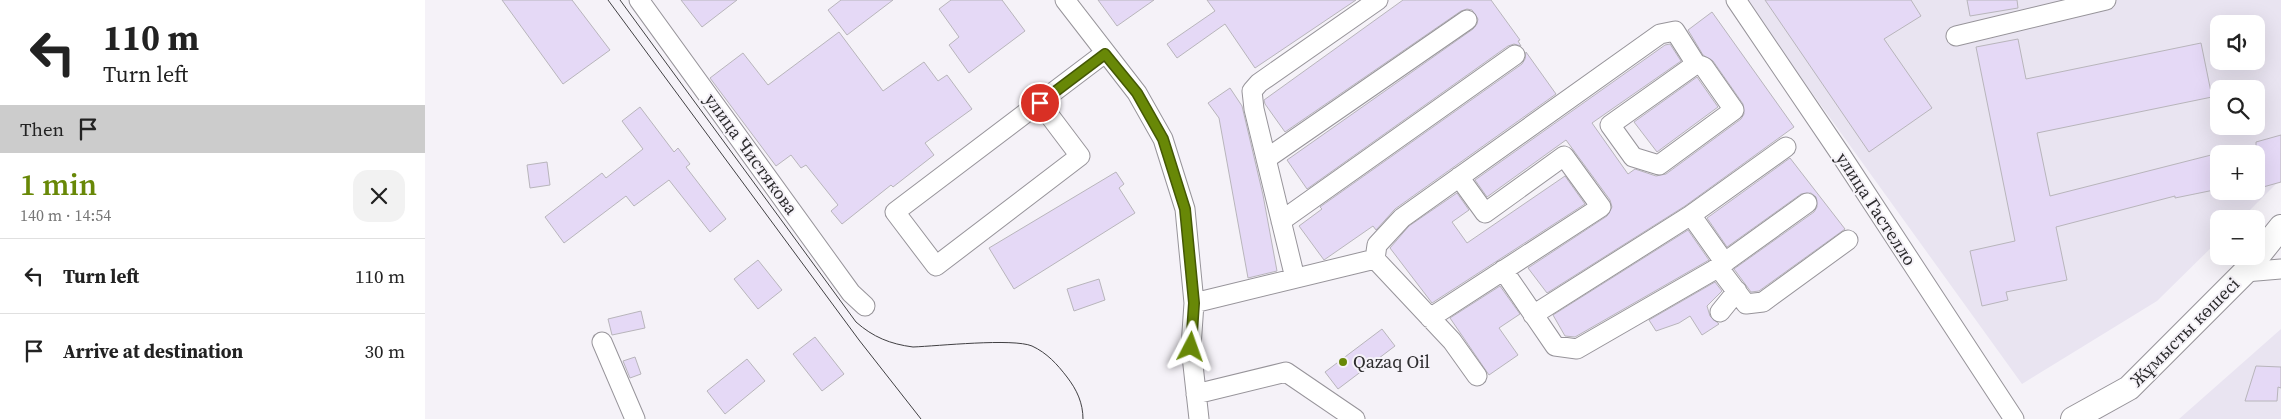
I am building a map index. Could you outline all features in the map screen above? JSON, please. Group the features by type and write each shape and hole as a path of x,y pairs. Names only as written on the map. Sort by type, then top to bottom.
{"main road":[{"name":"Жұмысты көшесі","path":"2073,419 2129,388 2245,272 2281,227"}],"street":[{"name":"улица Чистякова","path":"639,0 851,293 865,306"},
{"path":"1065,0 1137,93 1163,139 1185,209 1194,303 1191,347 1199,419"},
{"path":"1295,278 1254,109 1252,91 1259,83 1378,0"},
{"name":"улица Гастелло","path":"1736,0 1841,155 2014,419"},
{"path":"1956,36 2106,0"},
{"path":"1266,159 1467,20"},
{"path":"1375,259 1377,244 1402,218 1660,34 1675,31 1696,64 1704,67 1734,110 1659,165 1633,157 1610,125 1696,64"},
{"path":"1040,103 1080,156 935,266 895,212 1105,54"},
{"path":"1281,221 1515,55"},
{"path":"1533,315 1691,215 1786,146"},
{"path":"1430,318 1601,207 1564,156 1485,213 1459,177"},
{"path":"1503,270 1555,346 1577,349 1722,265 1807,203"},
{"path":"1691,215 1746,304 1763,302 1848,240"},
{"path":"1194,303 1375,259"},
{"path":"1375,259 1452,341 1477,376"},
{"path":"2245,272 2281,269"},
{"path":"1720,312 1737,291"},
{"path":"602,342 635,419"},
{"path":"1196,394 1286,372 1355,419"}],"shaded area":[{"path":"1745,0 2281,0 2281,179 2265,195 2265,145 2210,145 2210,200 2260,200 2250,210 2210,210 2210,249 2157,301 2022,384"},
{"path":"2281,329 2281,419 2179,419"}],"building":[{"path":"502,0 572,0 610,50 563,84"},
{"path":"681,0 737,0 702,27"},
{"path":"841,0 893,0 847,35 828,10"},
{"path":"951,0 1002,0 1025,31 969,73 949,45 959,37 939,9"},
{"path":"1098,0 1154,0 1117,26"},
{"path":"1207,0 1356,0 1255,68 1225,24 1177,58 1167,44 1215,11"},
{"path":"1403,0 1491,0 1520,40 1518,41 1521,46 1514,44 1508,46 1307,189 1287,160 1473,29 1478,19 1472,10 1461,11 1285,132 1264,100"},
{"path":"1765,0 1911,0 1921,16 1884,39 1932,108 1869,152"},
{"path":"1967,0 2017,0 2018,8 1970,16"},
{"path":"1712,12 1794,127 1685,206 1547,293 1528,268 1607,216 1612,207 1610,200 1566,140 1487,197 1475,180 1665,45 1670,44 1681,61 1592,123 1628,174 1635,169 1656,176 1666,174 1741,119 1744,114 1743,104 1713,61 1703,55 1688,30"},
{"path":"839,32 883,91 924,62 938,81 947,75 972,109 925,143 934,155 893,187 891,185 842,224 831,211 838,205 806,165 801,168 791,155 776,166 710,78 743,53 768,85"},
{"path":"2018,39 2026,79 2201,43 2210,87 2210,97 2037,133 2050,196 2210,155 2210,191 2175,198 2175,196 2056,227 2067,280 2006,292 2008,300 1982,306 1970,251 2015,241 1976,47"},
{"path":"1526,52 1556,94 1395,209 1376,230 1373,226 1324,260 1299,226 1322,209 1320,207 1522,64"},
{"path":"1697,77 1718,107 1657,152 1634,122"},
{"path":"1230,88 1242,106 1263,195 1277,271 1248,278 1219,118 1208,103"},
{"path":"640,107 674,152 678,148 690,164 686,167 726,219 710,232 669,180 634,206 626,196 564,243 545,217 602,173 606,178 643,149 622,121"},
{"path":"2281,135 2281,182 2265,186 2265,145 2256,145 2256,142"},
{"path":"1790,158 1845,229 1759,291 1751,292 1734,269 1814,212 1817,207 1816,197 1811,193 1801,194 1727,247 1707,218"},
{"path":"547,162 550,185 530,188 527,165"},
{"path":"1116,172 1124,184 1119,188 1135,213 1014,289 989,248"},
{"path":"1565,176 1585,204 1432,303 1390,248 1409,226 1457,193 1469,210 1452,222 1467,243"},
{"path":"1688,230 1709,260 1575,337 1565,336 1553,315"},
{"path":"758,260 782,290 758,309 734,279"},
{"path":"1099,279 1105,300 1074,311 1067,289"},
{"path":"1715,282 1722,291 1707,306 1710,316 1719,324 1702,335 1690,316 1679,323 1656,331 1649,320"},
{"path":"1500,286 1520,314 1499,328 1518,355 1489,375 1450,318"},
{"path":"641,311 645,328 612,335 608,319"},
{"path":"1382,329 1395,346 1338,389 1325,372"},
{"path":"815,337 844,374 822,391 793,354"},
{"path":"635,357 641,374 630,378 623,361"},
{"path":"747,359 765,381 725,414 707,391"},
{"path":"2256,366 2281,367 2281,388 2278,387 2277,401 2245,401"}],"tram line":[{"path":"608,0 859,340 921,419"},
{"path":"620,0 856,322 882,339 913,347 993,343 1032,346 1051,359 1071,382 1081,402 1083,419"}],"place":[{"name":"Qazaq Oil","path":"1343,362"}],"route":[{"path":"1040,103 1105,54 1137,93 1163,139 1185,209 1194,303 1191,347"}]}
